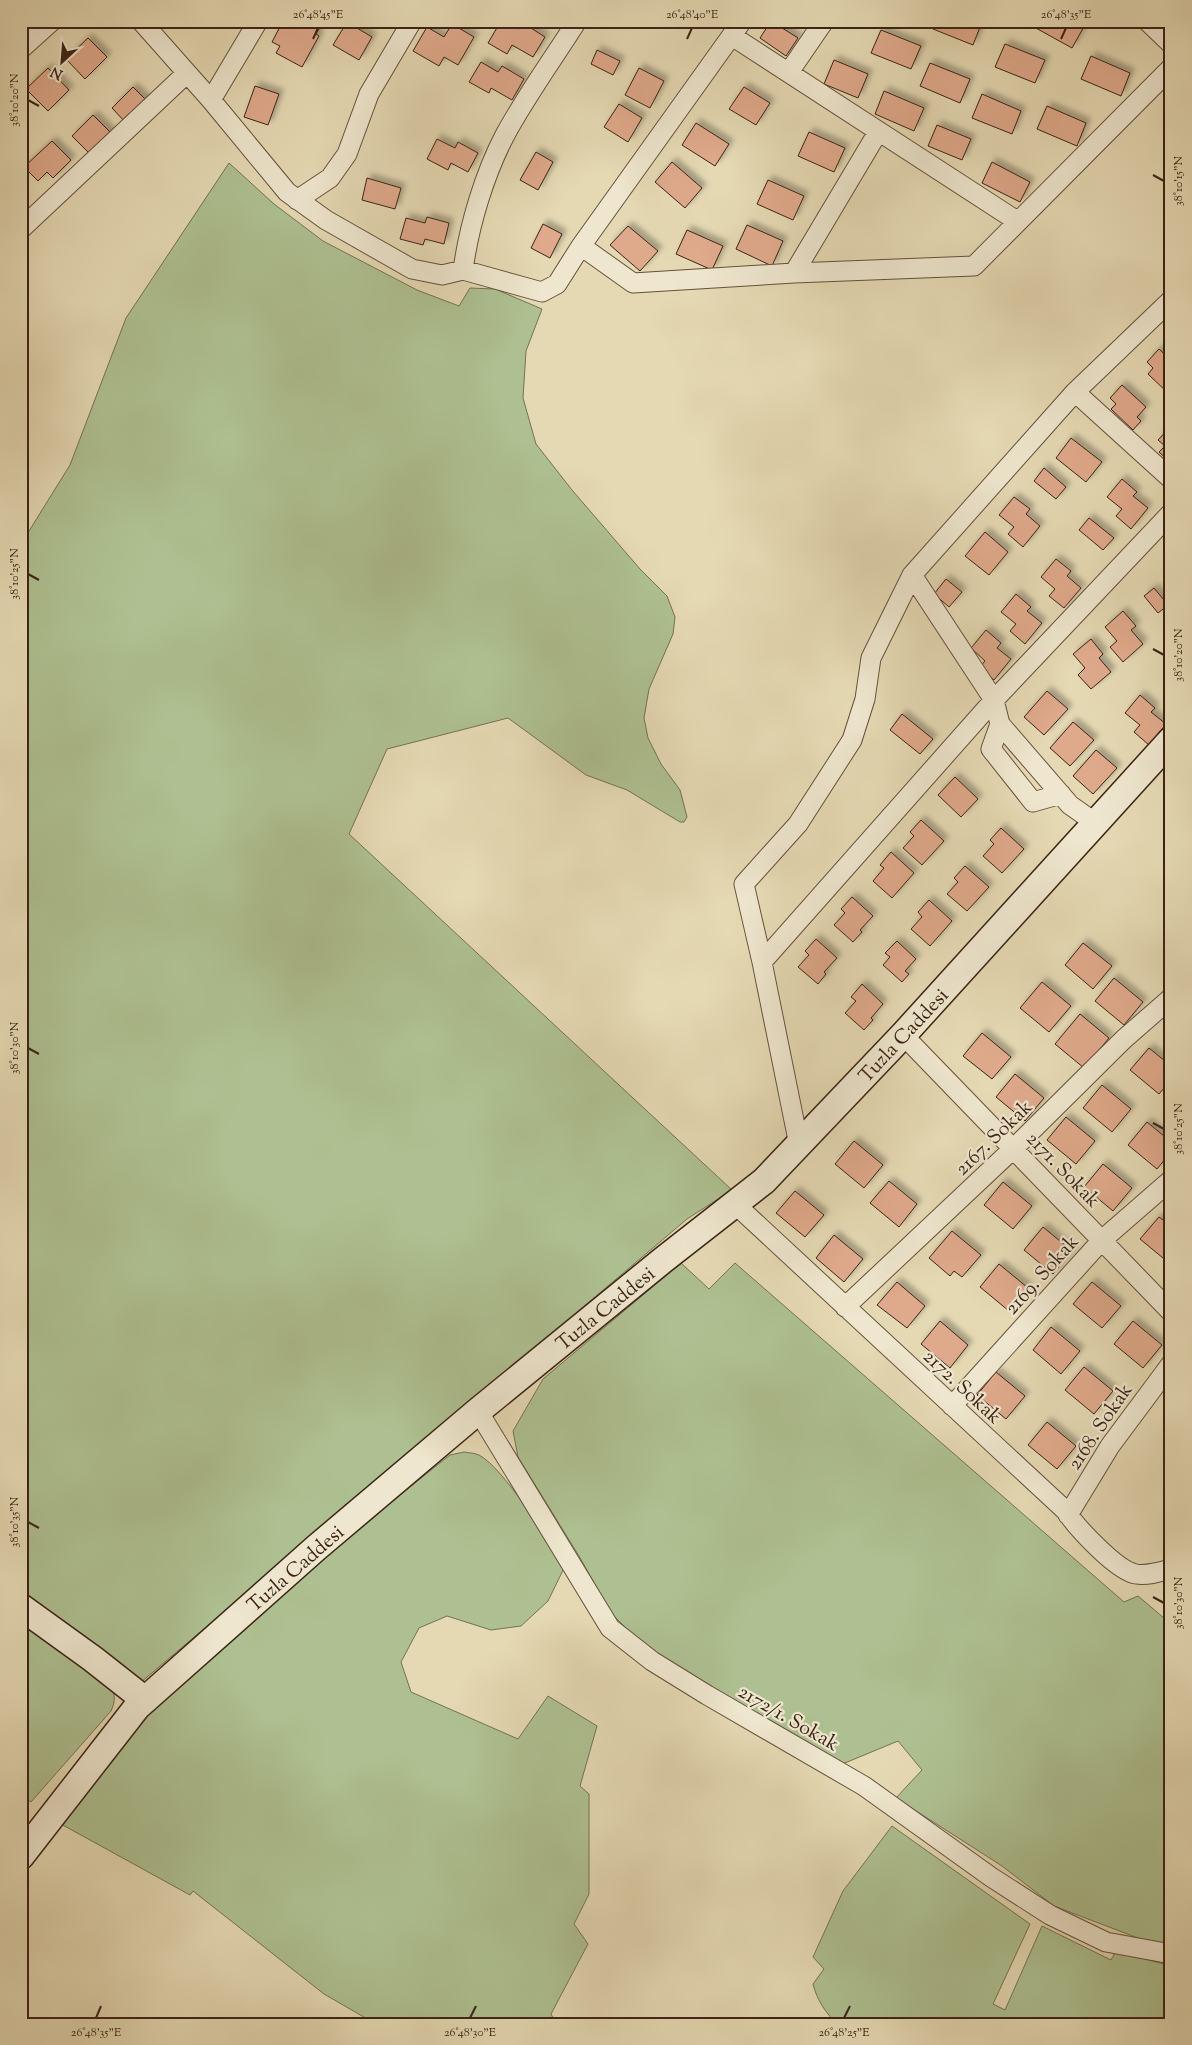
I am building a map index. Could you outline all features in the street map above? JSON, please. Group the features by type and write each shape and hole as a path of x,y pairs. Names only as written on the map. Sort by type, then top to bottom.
{"main road":[{"name":"Tuzla Caddesi","path":"21,1856 137,1707 316,1548 478,1411 663,1260 764,1181 903,1035 1097,824 1171,740"},
{"path":"21,1607 93,1659 145,1700"}],"street":[{"path":"21,49 52,21"},
{"path":"141,21 211,100 287,192 326,220 412,269 442,275 463,270 542,292 557,284 581,246 737,28 789,72 878,132 1017,221"},
{"path":"211,100 258,21"},
{"path":"298,200 330,178 347,154 369,94 412,21"},
{"path":"463,270 467,240 487,178 505,136 577,21"},
{"path":"789,72 824,21"},
{"path":"1147,21 1171,44"},
{"path":"581,246 633,283 794,273 974,266 1171,68"},
{"path":"21,229 187,73"},
{"path":"794,273 878,132"},
{"path":"799,1145 762,962 744,884 798,824 852,740 865,700 871,658 912,575 1075,392 1171,300"},
{"path":"1075,392 1171,478"},
{"path":"762,962 994,700 1171,513"},
{"path":"912,575 994,700 1000,724 1070,804 1097,824"},
{"path":"1000,724 991,749 1033,802 1061,794"},
{"name":"2167. Sokak","path":"845,1306 1014,1149 1124,1039 1171,998"},
{"name":"2171. Sokak","path":"903,1035 1171,1312"},
{"name":"2169. Sokak","path":"952,1406 1102,1240 1171,1180"},
{"name":"2172. Sokak","path":"734,1204 1068,1515 1086,1537 1123,1568 1135,1574 1171,1569"},
{"name":"2168. Sokak","path":"1068,1515 1110,1446 1171,1364"},
{"name":"2172/1. Sokak","path":"478,1411 610,1628 638,1650 706,1695 864,1786 991,1877 1050,1915 1106,1942 1171,1954"}],"green space":[{"path":"229,163 274,204 323,241 417,290 459,306 470,288 495,289 542,309 526,351 523,398 536,444 572,490 640,569 667,596 675,617 673,634 649,689 644,718 648,738 661,764 680,790 687,817 684,822 680,822 627,790 586,775 508,718 387,749 349,834 732,1190 687,1219 140,1683 21,1600 21,544 70,465 126,318"},
{"path":"681,1263 709,1289 735,1263 1124,1602 1138,1596 1171,1624 1171,1947 1151,1943 1054,1906 1002,1866 896,1798 922,1770 898,1741 840,1765 707,1689 637,1639 611,1613 579,1556 518,1457 513,1431 543,1379"},
{"path":"464,1452 479,1455 501,1474 565,1566 548,1601 521,1626 491,1630 447,1616 419,1628 401,1662 411,1692 518,1739 548,1696 597,1726 580,1786 589,1794 589,1894 574,1924 588,1944 551,2014 556,2024 376,2024 324,1994 193,1891 190,1895 61,1824 21,1876 21,1868 134,1727 287,1585 450,1455"},
{"path":"21,1615 110,1682 114,1697 111,1711 31,1802 21,1795"},
{"path":"892,1826 1030,1924 993,2004 1005,2010 1042,1926 1111,1960 1116,1951 1171,1966 1171,2024 837,2024 822,2006 815,1990 813,1984 824,1969 813,1957 843,1891"}],"building":[{"path":"283,21 291,21 298,25 299,21 311,21 321,26 316,34 319,36 302,67 276,53 280,46 272,42"},
{"path":"501,21 506,21 519,29 523,23 545,37 533,57 512,45 507,54 488,43"},
{"path":"771,21 798,38 786,56 760,38"},
{"path":"936,21 982,22 973,45 933,29"},
{"path":"1037,21 1083,21 1086,23 1072,48 1034,27"},
{"path":"347,22 372,37 359,60 333,45"},
{"path":"452,24 474,37 458,65 444,57 439,66 413,51 427,27 444,37"},
{"path":"881,30 921,46 911,69 871,53"},
{"path":"88,38 107,57 85,79 66,59"},
{"path":"1005,44 1045,60 1035,83 995,67"},
{"path":"597,50 620,61 613,75 591,64"},
{"path":"1091,56 1130,73 1121,96 1081,79"},
{"path":"834,60 868,74 858,98 824,84"},
{"path":"481,62 498,72 502,66 524,79 512,100 491,88 489,93 469,82"},
{"path":"930,63 970,79 960,103 920,86"},
{"path":"48,68 69,90 48,111 26,89"},
{"path":"639,68 664,81 650,108 625,95"},
{"path":"255,86 279,94 268,125 244,117"},
{"path":"133,87 149,103 127,124 112,108"},
{"path":"744,87 770,103 756,125 729,109"},
{"path":"884,91 924,108 914,131 875,114"},
{"path":"982,94 1021,111 1012,134 972,118"},
{"path":"619,104 642,118 628,142 604,127"},
{"path":"1047,106 1086,123 1077,146 1037,129"},
{"path":"93,115 113,135 92,156 72,136"},
{"path":"696,123 729,144 715,166 682,145"},
{"path":"937,125 971,139 962,160 928,146"},
{"path":"809,132 845,148 834,172 798,156"},
{"path":"437,139 455,148 458,142 478,153 468,172 451,163 448,170 427,159"},
{"path":"52,141 71,160 53,178 47,172 38,181 24,167"},
{"path":"536,152 553,162 538,190 520,180"},
{"path":"672,162 702,188 685,208 655,182"},
{"path":"992,162 1030,182 1020,202 982,183"},
{"path":"367,178 401,188 395,209 362,200"},
{"path":"768,180 804,196 793,220 757,204"},
{"path":"427,217 449,223 444,244 425,239 423,245 400,239 406,218 425,223"},
{"path":"543,224 562,234 550,258 531,248"},
{"path":"747,225 783,241 772,266 736,249"},
{"path":"628,226 658,251 640,271 610,245"},
{"path":"687,230 723,246 712,270 676,254"},
{"path":"1159,349 1171,360 1171,392 1169,394 1148,374 1153,368 1147,362"},
{"path":"1122,385 1146,407 1137,417 1141,421 1133,430 1111,409 1116,404 1110,398"},
{"path":"1170,427 1171,463 1159,452 1165,446 1158,440"},
{"path":"1071,438 1102,462 1086,482 1056,458"},
{"path":"1044,468 1066,487 1056,499 1034,481"},
{"path":"1122,479 1137,492 1133,496 1148,508 1131,529 1116,516 1122,509 1107,497"},
{"path":"1014,497 1030,509 1026,514 1040,526 1023,547 1008,534 1014,527 999,515"},
{"path":"1089,518 1114,538 1103,550 1079,530"},
{"path":"985,532 1008,552 989,575 965,556"},
{"path":"1056,559 1071,571 1067,576 1081,588 1064,608 1049,596 1055,589 1041,577"},
{"path":"946,579 962,592 949,607 934,594"},
{"path":"1154,588 1168,605 1158,613 1144,596"},
{"path":"1016,594 1031,607 1027,611 1042,623 1025,644 1010,631 1016,624 1001,612"},
{"path":"1123,611 1136,626 1131,630 1143,644 1123,662 1110,647 1117,641 1105,627"},
{"path":"986,630 1001,643 997,648 1011,659 994,680 979,668 985,661 971,648"},
{"path":"1091,639 1103,654 1099,658 1111,672 1091,689 1078,675 1085,668 1073,654"},
{"path":"1047,691 1068,709 1044,735 1024,717"},
{"path":"1140,695 1155,708 1151,712 1166,724 1149,745 1134,732 1140,725 1125,713"},
{"path":"902,714 933,739 920,754 890,730"},
{"path":"1073,722 1094,740 1070,766 1050,748"},
{"path":"1096,750 1117,768 1093,794 1073,776"},
{"path":"955,777 978,799 961,817 938,795"},
{"path":"921,820 944,841 922,865 903,848 914,836 910,832"},
{"path":"1001,828 1024,849 1002,873 983,856 994,844 990,840"},
{"path":"891,852 914,873 892,898 873,881 884,868 880,865"},
{"path":"965,866 989,887 967,911 947,894 958,882 954,878"},
{"path":"852,897 873,916 860,930 862,932 853,942 834,925 845,913 841,909"},
{"path":"929,900 952,921 930,946 911,929 922,917 918,912"},
{"path":"816,939 837,958 824,972 826,974 818,984 798,967 809,955 805,951"},
{"path":"897,941 916,959 905,971 909,974 902,982 883,965 890,957 885,953"},
{"path":"1083,943 1112,966 1093,989 1065,965"},
{"path":"1114,978 1143,1002 1124,1025 1095,1001"},
{"path":"1042,982 1071,1006 1049,1032 1020,1008"},
{"path":"862,984 883,1004 864,1030 845,1013 856,1001 851,997"},
{"path":"1080,1014 1109,1038 1084,1068 1055,1044"},
{"path":"982,1033 1011,1057 992,1079 963,1056"},
{"path":"1149,1048 1171,1066 1171,1080 1159,1094 1130,1070"},
{"path":"1015,1074 1044,1098 1025,1121 996,1097"},
{"path":"1102,1085 1131,1109 1112,1132 1083,1108"},
{"path":"1066,1117 1095,1141 1076,1164 1047,1140"},
{"path":"1147,1122 1171,1142 1171,1152 1157,1169 1128,1145"},
{"path":"854,1141 883,1165 864,1188 835,1164"},
{"path":"1103,1164 1132,1188 1113,1211 1084,1187"},
{"path":"889,1181 917,1204 899,1227 870,1203"},
{"path":"1003,1182 1032,1206 1013,1229 984,1205"},
{"path":"795,1191 824,1215 805,1237 776,1213"},
{"path":"1159,1217 1171,1226 1171,1261 1169,1263 1140,1239"},
{"path":"1043,1227 1072,1251 1053,1274 1024,1250"},
{"path":"952,1231 981,1255 962,1277 954,1271 950,1276 929,1258"},
{"path":"834,1235 863,1259 844,1282 816,1258"},
{"path":"999,1264 1028,1288 1009,1311 980,1287"},
{"path":"897,1282 925,1306 907,1328 877,1305"},
{"path":"1092,1282 1121,1306 1102,1328 1073,1304"},
{"path":"940,1321 968,1345 950,1368 921,1344"},
{"path":"1133,1321 1162,1345 1143,1368 1114,1344"},
{"path":"1051,1327 1080,1351 1061,1374 1033,1350"},
{"path":"1084,1367 1113,1391 1094,1414 1065,1390"},
{"path":"996,1372 1025,1396 1006,1419 977,1395"},
{"path":"1047,1422 1076,1446 1057,1469 1028,1445"}]}
